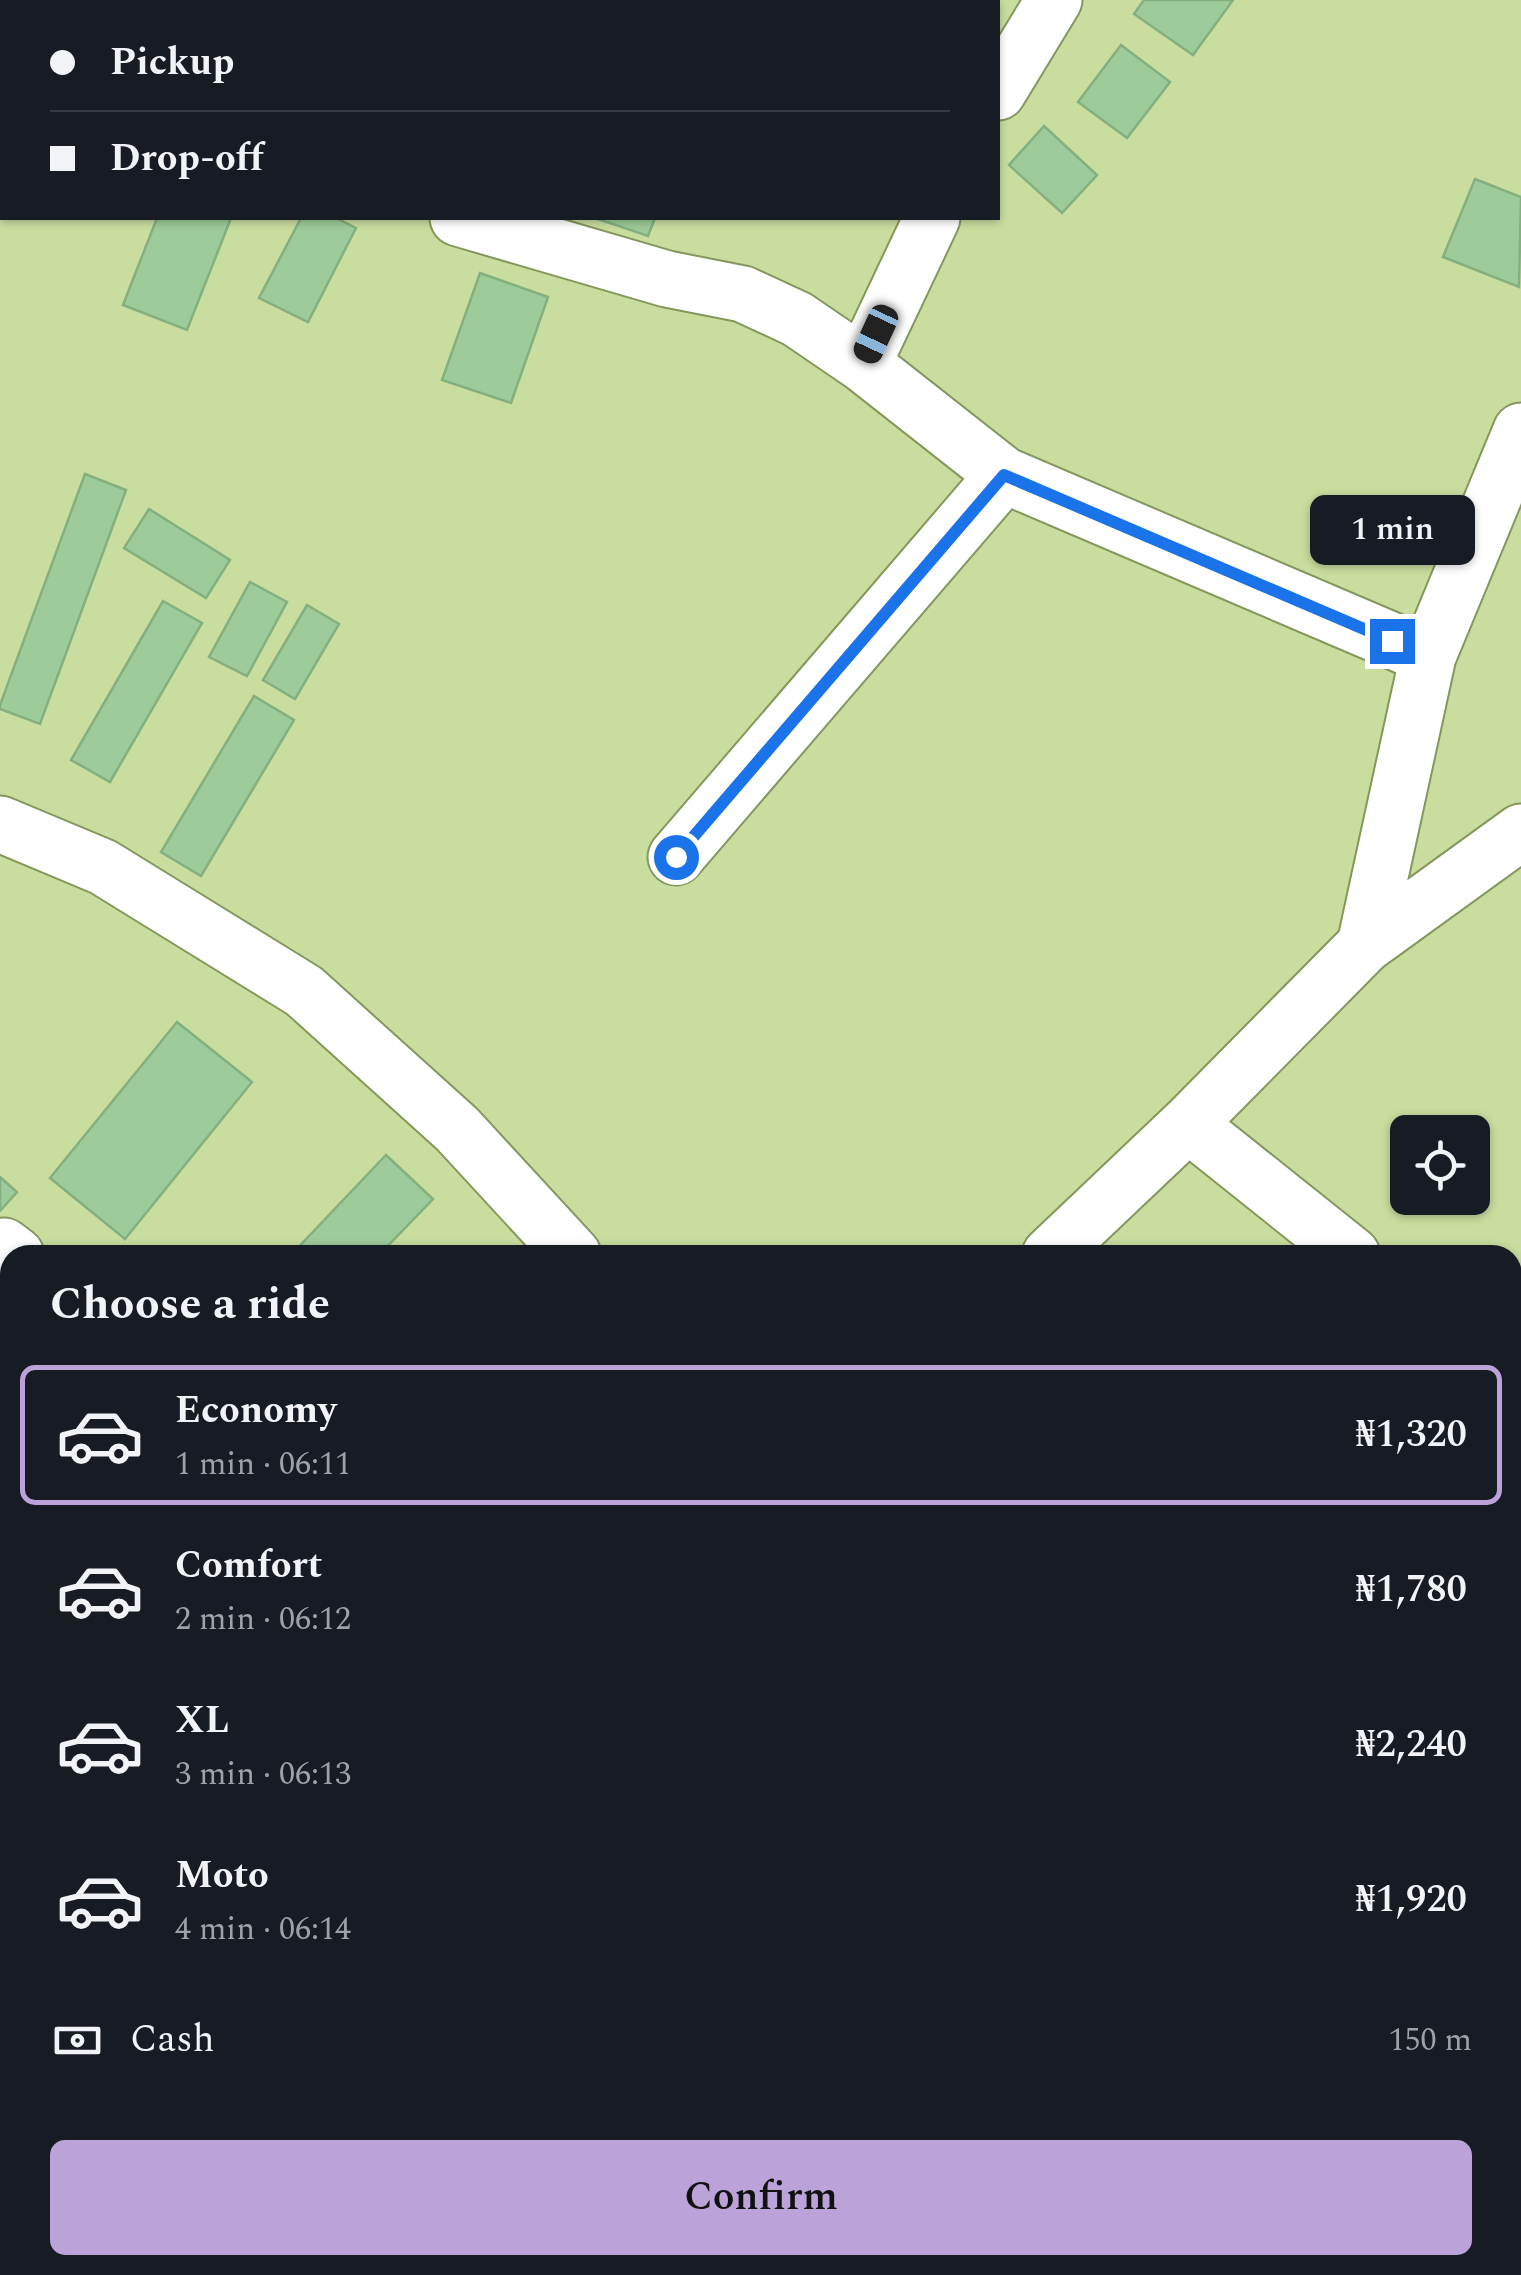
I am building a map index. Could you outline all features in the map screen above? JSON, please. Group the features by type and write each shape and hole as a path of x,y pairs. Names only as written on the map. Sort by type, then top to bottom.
{"street":[{"path":"1000,89 1054,0"},
{"path":"465,220 667,279 744,294 796,319 863,364 1004,475 1428,656"},
{"path":"863,364 931,220"},
{"path":"1365,945 1428,656 1521,431"},
{"path":"676,857 1004,475"},
{"path":"0,824 103,867 304,990 457,1129 564,1245"},
{"path":"1061,1245 1188,1124 1365,945 1521,832"},
{"path":"1188,1124 1339,1245"}],"building":[{"path":"1144,0 1233,0 1193,55 1134,14"},
{"path":"1121,45 1170,82 1127,138 1078,102"},
{"path":"1044,126 1097,175 1062,213 1009,165"},
{"path":"1475,179 1521,197 1519,287 1443,257"},
{"path":"156,220 230,220 187,330 123,305"},
{"path":"300,220 340,220 356,228 308,322 259,298"},
{"path":"601,220 654,220 648,236"},
{"path":"480,273 548,297 511,403 442,380"},
{"path":"85,474 126,490 40,724 0,709 0,705"},
{"path":"149,509 230,560 206,598 124,548"},
{"path":"250,582 287,602 247,676 209,657"},
{"path":"163,601 202,623 110,782 71,760"},
{"path":"307,605 339,624 295,699 263,680"},
{"path":"254,696 294,720 201,876 161,852"},
{"path":"177,1022 252,1082 125,1239 50,1178"},
{"path":"386,1155 433,1199 389,1245 300,1245"},
{"path":"0,1177 17,1192 0,1211"}],"route":[{"path":"676,857 1004,475 1392,641"}]}
